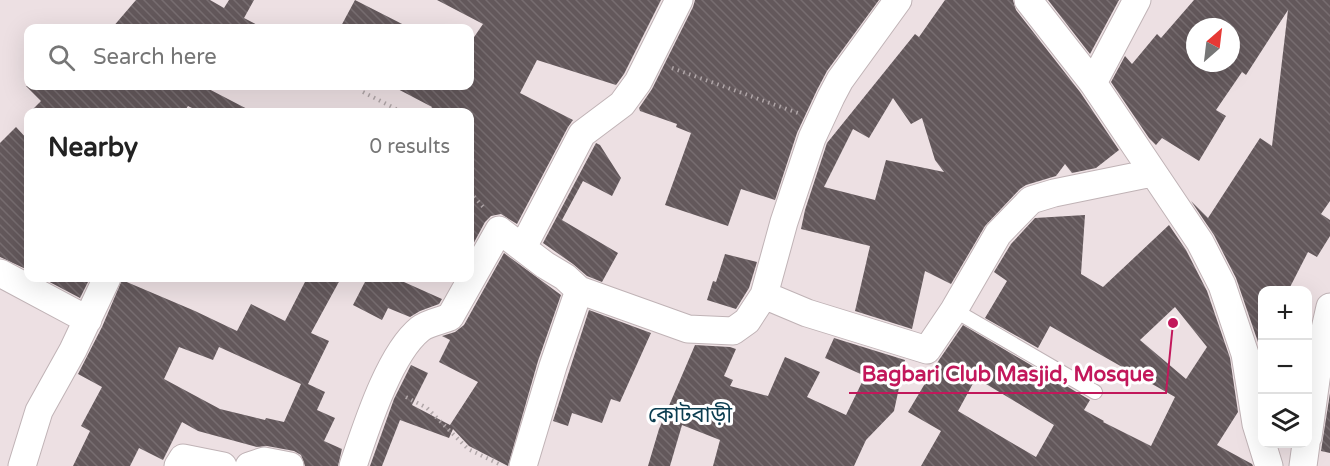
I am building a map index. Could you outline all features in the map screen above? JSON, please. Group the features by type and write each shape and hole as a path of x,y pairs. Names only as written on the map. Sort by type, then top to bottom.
{"street":[{"path":"523,247 582,134 622,104 638,82 679,0"},
{"path":"474,274 499,230 579,290 688,329 733,331 747,321 764,295 784,222 812,138 840,80 898,0"},
{"path":"1028,0 1093,83 1200,242 1222,285 1245,354 1256,424 1269,466"},
{"path":"1093,83 1137,0"},
{"path":"764,295 817,316 927,350 954,310 998,234 1031,200 1054,193 1152,173"},
{"path":"0,273 88,320"},
{"path":"22,466 39,411 88,320 105,282"},
{"path":"352,466 395,358 409,339 422,327 450,317 470,282"},
{"path":"524,466 579,290"},
{"path":"1312,408 1320,351 1330,307"},
{"path":"1303,466 1305,448"},
{"path":"178,466 183,458 222,466"},
{"path":"249,466 264,461 290,466"}],"lane":[{"path":"954,310 1095,392"}],"path":[{"path":"649,60 820,121"},
{"path":"363,92 394,108"},
{"path":"384,386 427,408 468,449 504,466"}],"building":[{"path":"136,0 210,0 224,8 229,0 254,0 244,18 255,24 115,24"},
{"path":"355,0 402,24 342,24"},
{"path":"437,0 661,0 624,74 616,85 537,60 520,93 573,120 517,224 501,214 491,216 485,222 474,243 474,108 431,108 400,90 474,90 474,37 483,24"},
{"path":"695,0 879,0 827,71 817,90 797,133 775,200 741,189 728,226 665,205 691,133 676,127 677,124 640,111 639,108 652,89"},
{"path":"945,0 1013,0 1016,10 1080,92 1119,150 1096,168 1072,173 1065,164 1056,176 1020,189 985,226 951,284 925,271 912,329 855,311 870,246 801,229 827,143 915,34 919,37","holes":["893,98 911,124 922,118 935,160 944,172 886,160 875,200 824,187 853,129 869,138"]},
{"path":"1048,0 1119,0 1090,54"},
{"path":"1194,0 1330,0 1330,201 1321,214 1330,220 1330,236 1317,257 1308,252 1291,286 1258,286 1258,342 1236,278 1214,235 1191,201 1208,218 1260,138 1272,146 1288,10 1246,75 1242,72 1216,110 1226,116 1199,161 1162,138 1156,145 1111,82 1125,56 1132,64 1157,34 1161,38"},
{"path":"30,90 211,90 245,108 192,108 188,106 187,108 34,108 41,101"},
{"path":"16,127 24,136 24,268 0,257 0,143"},
{"path":"596,143 600,145 621,178 612,196 583,181 562,220 618,253 602,282 587,276 543,243"},
{"path":"1085,215 1081,274 1103,287 1169,225 1186,250 1207,291 1230,358 1238,412 1217,445 1253,466 921,466 941,431 908,412 963,325 1090,400 1084,410 1151,446 1175,397 1050,326 1038,348 985,318 1007,281 994,272 1011,244 1035,218","holes":["1175,307 1207,347 1186,379 1140,340","976,378 1054,425 1036,457 958,411"]},
{"path":"504,253 561,295 538,361 508,466 469,446 453,429 449,438 400,420 382,466 370,466 394,399 411,365 428,373 412,405 450,425 478,382 439,362 450,340 442,336 455,332 464,325"},
{"path":"725,254 757,262 749,288 736,309 707,300 713,281 716,282"},
{"path":"50,282 88,282 80,298"},
{"path":"121,282 127,282 237,331 251,304 285,321 305,282 339,282 311,333 329,341 308,384 325,392 317,410 335,418 324,441 342,449 338,466 305,466 301,455 294,451 267,446 257,447 198,431 182,422 163,460 139,448 130,466 73,466 90,431 81,426 102,387 78,374","holes":["179,347 213,360 219,347 301,384 284,422 266,418 265,420 220,409 164,379"]},
{"path":"365,282 404,282 442,299 439,304 410,317 388,308 382,320 353,305"},
{"path":"589,310 651,333 620,402 611,399 602,423 572,413 568,426 553,421"},
{"path":"834,338 905,360 894,411 866,440 854,466 713,466 720,440 682,425 670,466 648,466 659,429 695,345 736,349 724,376 733,380 730,386 768,396 785,357 820,372 807,397 846,415 865,376 825,358"},
{"path":"1330,393 1330,453 1321,451"}],"place":[{"name":"Bagbari Club Masjid, Mosque","path":"1173,323"}],"district":[{"name":"কোটবাড়ী","path":"690,414"}]}
